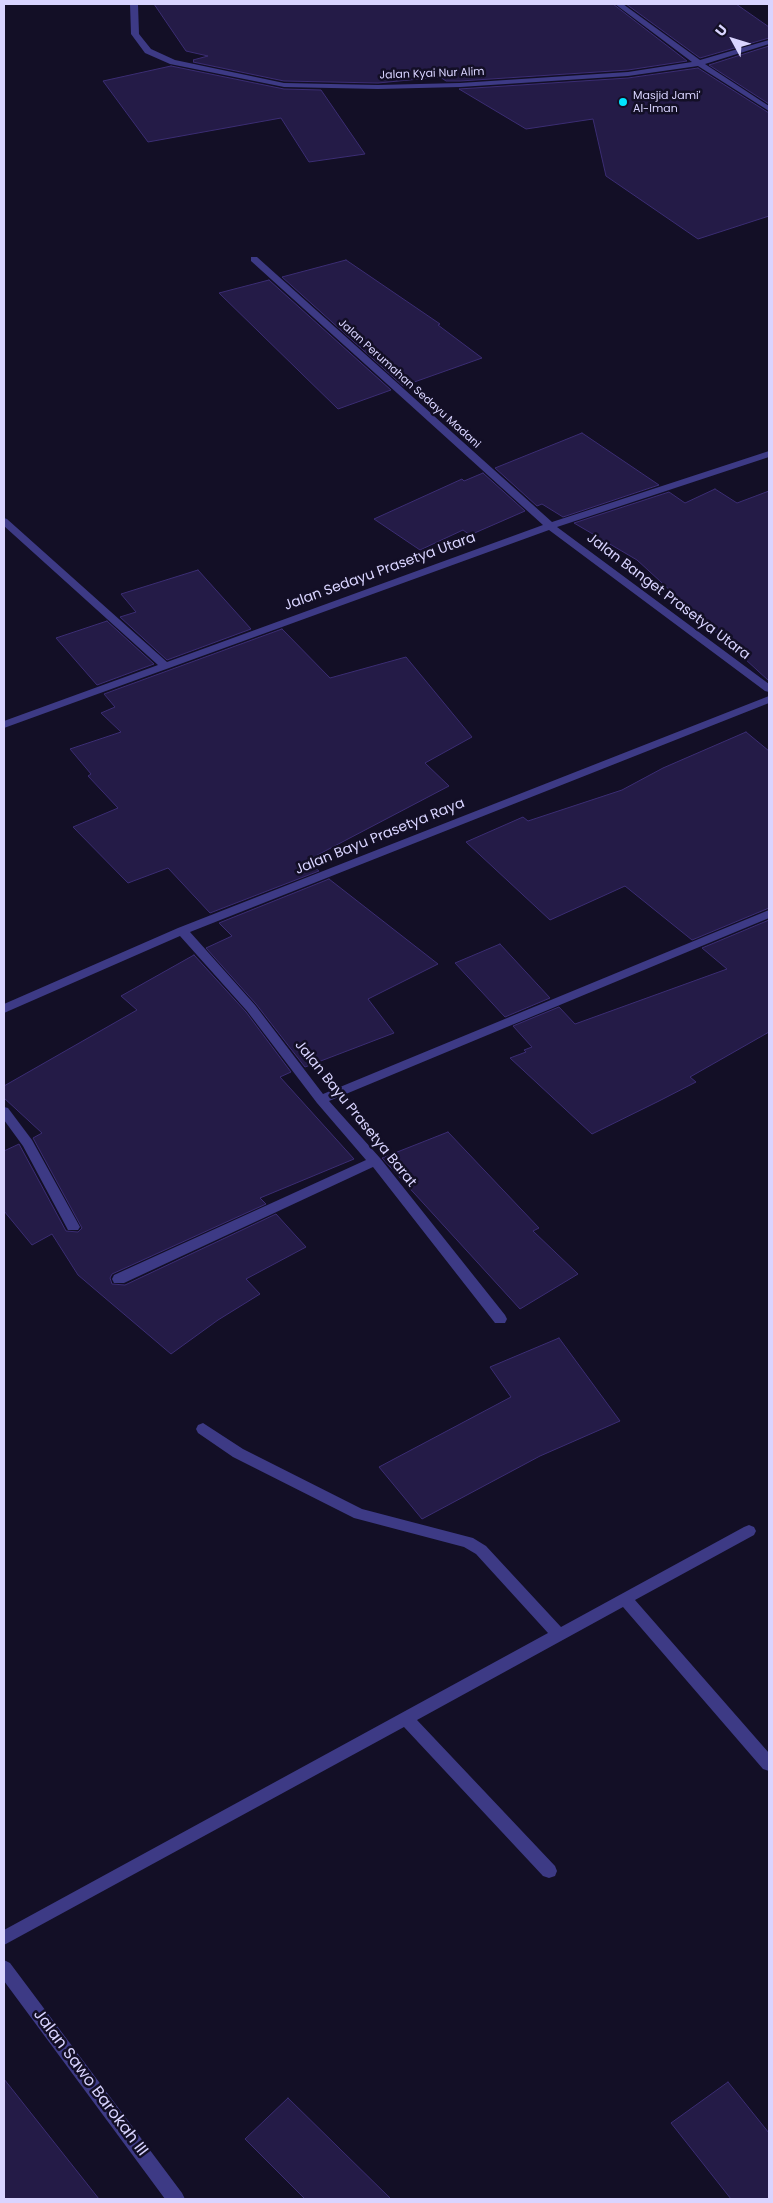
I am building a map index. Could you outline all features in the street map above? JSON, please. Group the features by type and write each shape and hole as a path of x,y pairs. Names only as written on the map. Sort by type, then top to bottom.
{"street":[{"name":"Jalan Kyai Nur Alim","path":"134,4 136,34 140,43 148,51 173,62 284,85 378,87 470,84 628,74 699,63 769,42"},
{"path":"619,4 699,63 769,109"},
{"name":"Jalan Perumahan Sedayu Madani","path":"254,259 550,526"},
{"name":"Jalan Sedayu Prasetya Utara","path":"4,725 164,665 550,526 769,454"},
{"path":"4,521 164,665"},
{"name":"Jalan Banget Prasetya Utara","path":"550,526 769,689"},
{"name":"Jalan Bayu Prasetya Raya","path":"4,1009 182,931 769,699"},
{"path":"321,1100 769,914"},
{"name":"Jalan Bayu Prasetya Barat","path":"182,931 251,1008 321,1100 375,1161 500,1319"},
{"path":"4,1110 28,1143 73,1227"},
{"path":"119,1280 375,1161"},
{"path":"203,1429 238,1453 359,1514 468,1542 481,1550 558,1634"},
{"path":"4,1938 748,1531"},
{"path":"624,1598 769,1764"},
{"path":"405,1718 549,1871"},
{"name":"Jalan Sawo Barokah III","path":"4,1968 176,2199"}],"building":[{"path":"154,4 613,4 687,61 628,70 460,81 446,81 440,77 378,83 284,81 193,62 193,60 208,56 186,51"},
{"path":"626,4 736,4 769,27 769,38 700,58"},
{"path":"769,46 769,104 709,65"},
{"path":"171,66 284,89 321,90 365,154 309,162 281,118 148,142 103,81"},
{"path":"698,68 769,113 769,216 698,239 606,176 593,119 526,129 459,89 628,78"},
{"path":"346,260 440,324 438,325 482,358 403,386 282,277"},
{"path":"269,280 391,390 338,409 219,293"},
{"path":"582,433 659,485 563,517 542,504 537,506 495,468"},
{"path":"483,473 525,511 470,535 463,530 420,550 374,519 462,479 464,481"},
{"path":"715,489 737,503 769,491 769,681 637,560 574,523 669,492 685,503"},
{"path":"198,570 251,629 167,660 120,617 136,612 121,594"},
{"path":"107,621 154,664 97,685 56,638"},
{"path":"282,629 330,678 406,657 472,737 425,763 449,786 306,861 319,871 210,913 168,868 128,883 73,827 118,808 88,776 91,774 70,749 121,732 101,713 115,707 104,694"},
{"path":"746,732 769,751 769,908 692,940 625,886 550,920 466,842 523,817 528,821 622,790 663,768"},
{"path":"329,879 438,964 368,999 394,1033 305,1067 256,1004 206,948 232,936 219,923"},
{"path":"769,920 769,1032 690,1077 696,1082 592,1134 510,1058 526,1052 524,1050 532,1047 513,1026 559,1007 575,1024 727,969 702,948"},
{"path":"500,944 550,998 505,1017 455,963"},
{"path":"194,955 246,1012 291,1072 280,1077 354,1159 260,1198 266,1204 112,1274 110,1278 112,1284 125,1285 276,1214 306,1247 246,1279 260,1294 218,1320 171,1354 78,1275 52,1234 32,1245 4,1211 4,1151 19,1144 66,1231 78,1232 82,1228 33,1138 42,1133 4,1098 4,1086 137,1010 121,996"},
{"path":"448,1132 539,1228 533,1231 578,1274 520,1309 382,1158"},
{"path":"559,1338 620,1421 540,1456 422,1519 379,1467 511,1397 490,1367"},
{"path":"4,2079 99,2199 4,2199"},
{"path":"728,2082 769,2133 769,2199 731,2199 671,2123"},
{"path":"288,2098 391,2199 305,2199 245,2139"}],"place":[{"name":"Masjid Jami' Al-Iman","path":"623,102"}]}
